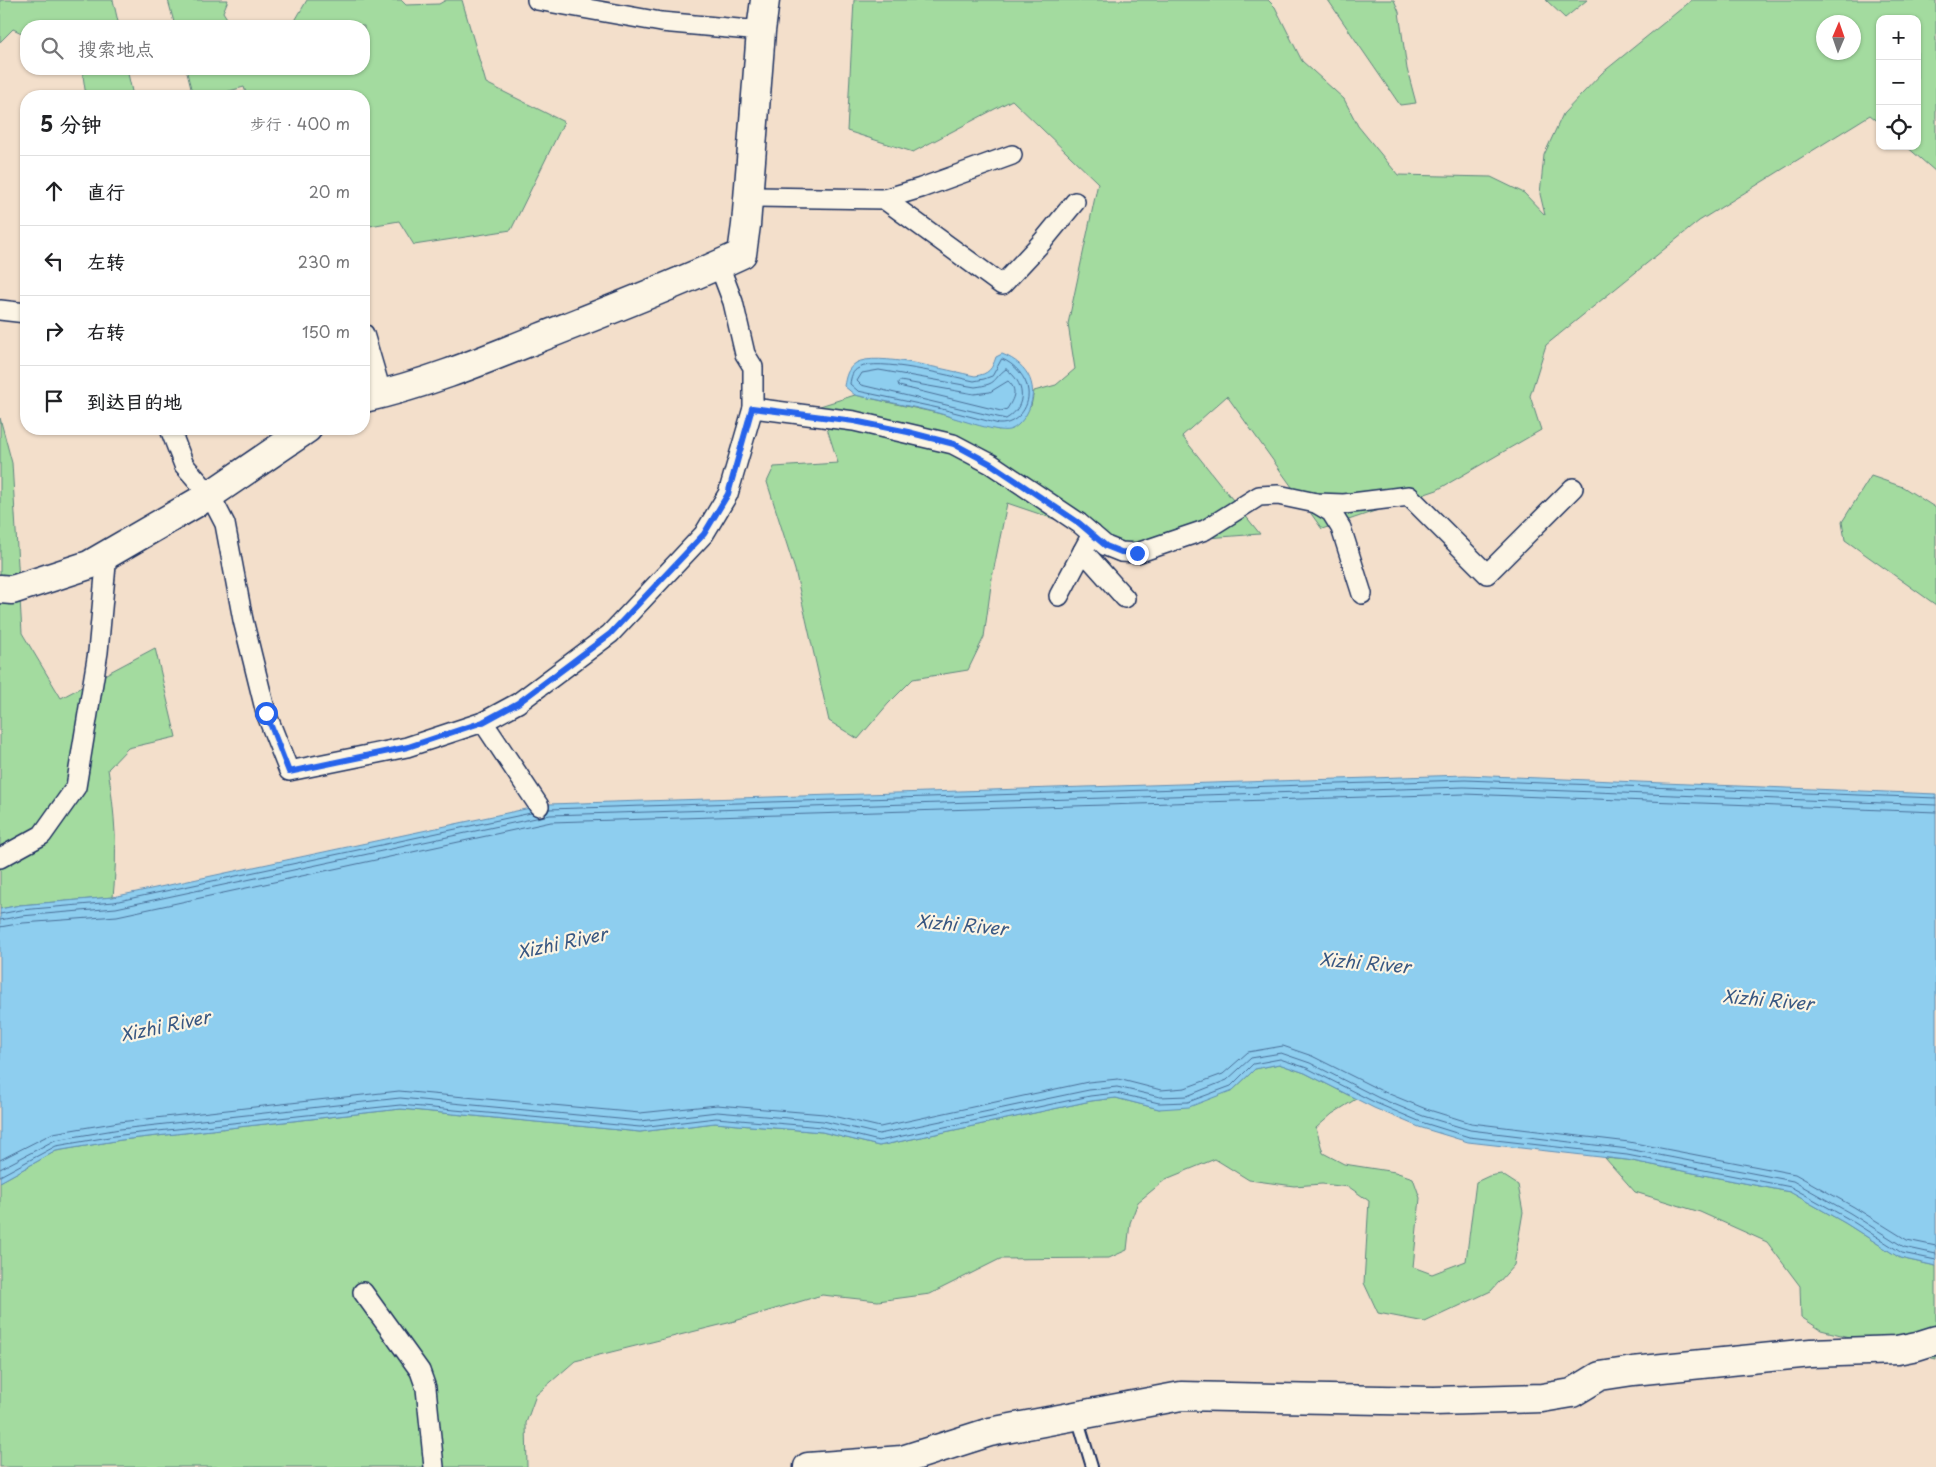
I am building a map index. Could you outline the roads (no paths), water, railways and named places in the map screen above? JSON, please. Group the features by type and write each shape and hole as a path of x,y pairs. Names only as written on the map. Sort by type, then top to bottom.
{"street":[{"path":"537,0 661,22 761,31"},
{"path":"370,375 373,396 393,392 511,349 679,283 742,254 765,0"},
{"path":"748,197 884,198 922,188 1012,155"},
{"path":"884,198 1002,285 1043,241 1075,202"},
{"path":"172,435 184,465 210,495 225,524 243,620 266,713 289,772 408,747 483,722 518,703 610,634 704,534 728,494 752,408 753,367 745,354 732,302 719,265"},
{"path":"0,310 20,312"},
{"path":"752,408 854,421 954,444 991,464 1079,523 1106,546 1121,552 1137,553 1205,530 1260,496 1278,495 1316,502 1344,504 1409,496 1487,574 1573,488"},
{"path":"0,589 12,590 80,568 210,495 298,435"},
{"path":"1316,502 1332,512 1341,528 1362,594"},
{"path":"1059,596 1092,534"},
{"path":"1083,552 1126,598"},
{"path":"0,858 42,836 76,787 98,652 107,554"},
{"path":"483,722 539,806"},
{"path":"363,1292 420,1371 426,1388 434,1467"},
{"path":"808,1467 902,1460 990,1432 1181,1396 1434,1401 1542,1398 1572,1393 1600,1376 1633,1371 1811,1353 1897,1350 1936,1340"}],"lane":[{"path":"1077,1416 1092,1467"}],"water":[{"path":"1002,354 1019,364 1030,378 1032,387 1032,396 1026,415 1017,426 1009,430 985,427 928,410 855,395 844,386 849,370 856,363 866,360 880,359 914,363 975,376 984,374 989,370 996,357"},
{"name":"Xizhi River","path":"1465,775 1936,794 1936,1266 1900,1258 1845,1223 1790,1192 1627,1160 1468,1142 1419,1127 1374,1108 1305,1073 1279,1064 1255,1069 1233,1090 1189,1107 1159,1109 1116,1098 1091,1101 879,1146 822,1132 715,1123 640,1132 401,1109 121,1140 56,1151 0,1182 0,909 20,905 113,897 549,804"}]}
